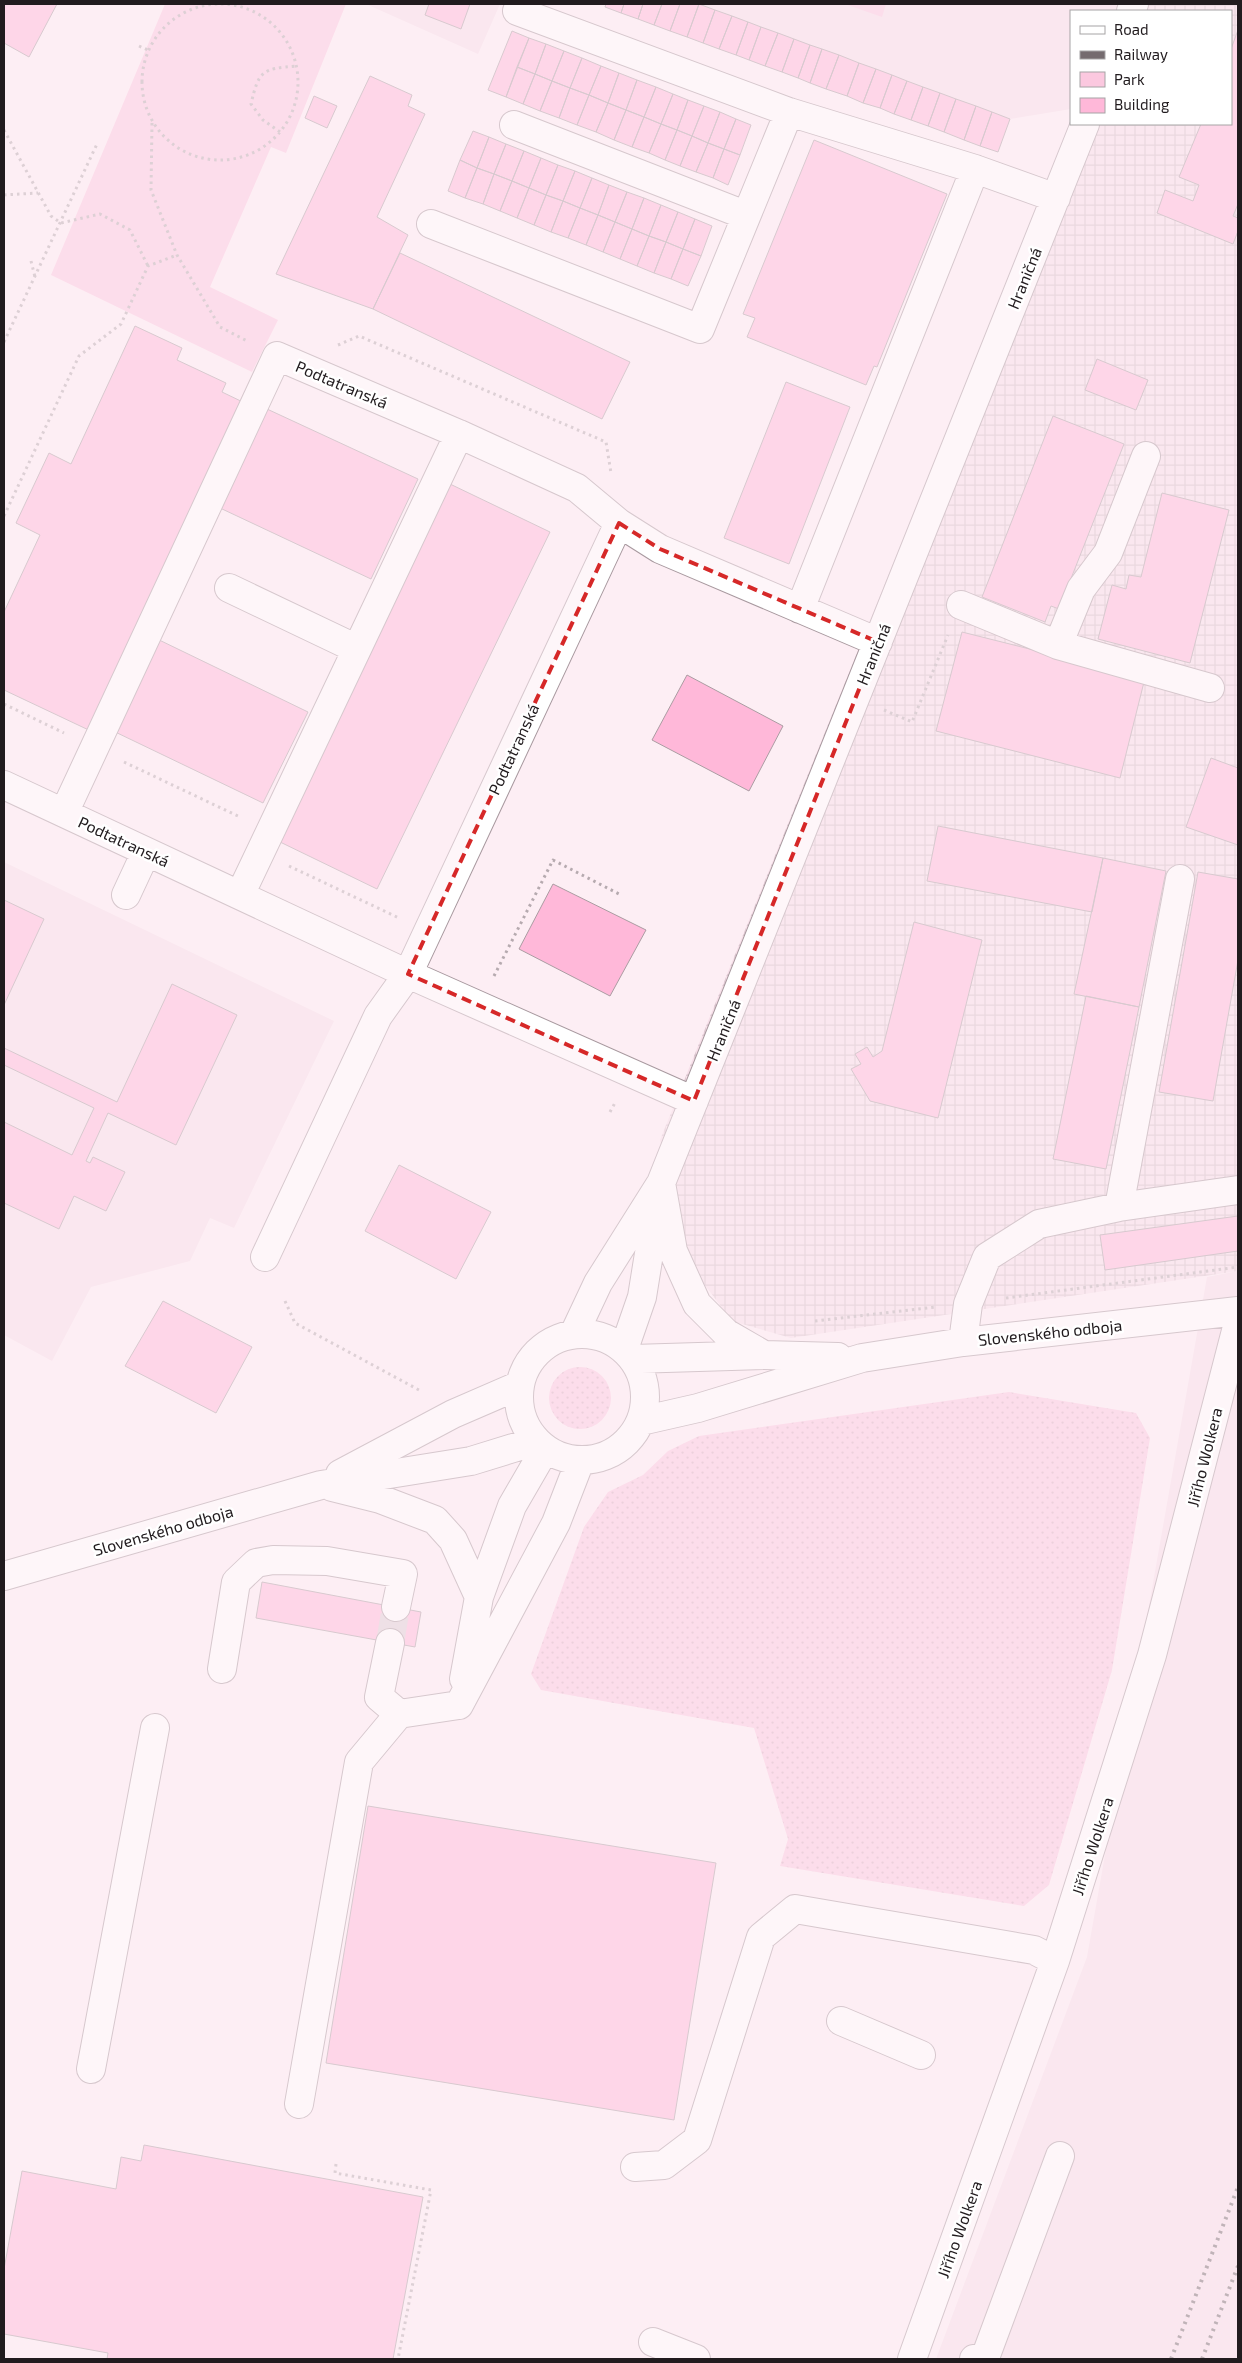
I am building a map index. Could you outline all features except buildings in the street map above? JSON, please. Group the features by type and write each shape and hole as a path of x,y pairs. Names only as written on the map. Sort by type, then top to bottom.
{"street":[{"path":"518,12 789,112 975,169 1056,198"},
{"path":"430,224 700,329 745,215 789,112"},
{"path":"514,125 745,215"},
{"name":"Hraničná","path":"574,1334 598,1283 661,1183 1085,125"},
{"path":"800,609 975,169"},
{"path":"64,813 277,356"},
{"name":"Podtatranská","path":"277,356 459,434 577,488 619,523 660,549 878,642"},
{"path":"240,895 459,434"},
{"path":"1058,645 1080,589 1108,553 1146,456"},
{"name":"Podtatranská","path":"265,1257 378,1016 408,974 619,523"},
{"path":"229,588 357,649"},
{"path":"962,605 1058,645 1210,688"},
{"name":"Podtatranská","path":"4,784 408,974 694,1101"},
{"path":"126,895 146,852"},
{"path":"1119,1207 1180,879"},
{"path":"661,1183 672,1251 697,1304 726,1333 764,1355"},
{"name":"Hraničná","path":"629,1354 642,1297 661,1183"},
{"path":"963,1342 968,1304 987,1257 1039,1224 1119,1207 1238,1190"},
{"name":"Slovenského odboja","path":"641,1421 698,1408 862,1358 963,1342 1238,1311"},
{"name":"Jiřího Wolkera","path":"912,2359 1056,1961 1152,1655 1238,1323"},
{"path":"574,1334 592,1334 609,1339 629,1354 642,1374 645,1389 645,1406 641,1421 631,1438 616,1451 599,1458 580,1461 562,1457 540,1445 525,1425 519,1405 520,1385 526,1367 538,1351 555,1340 574,1334"},
{"name":"Slovenského odboja","path":"629,1354 862,1358"},
{"name":"Slovenského odboja","path":"321,1485 453,1414 520,1385"},
{"path":"459,1705 479,1597 512,1506 540,1445"},
{"name":"Slovenského odboja","path":"4,1576 321,1485 470,1461 540,1445"},
{"path":"459,1705 556,1523 580,1461"},
{"path":"321,1485 380,1499 435,1520 453,1540 479,1597"},
{"path":"222,1669 236,1582 256,1563 273,1560 327,1561 403,1574 396,1607"},
{"path":"390,1643 379,1697 399,1714"},
{"path":"299,2104 359,1762 399,1714 459,1705"},
{"path":"91,2069 155,1728"},
{"path":"635,2167 664,2165 697,2140 761,1937 796,1909 1034,1950 1056,1961"},
{"path":"841,2021 921,2055"},
{"path":"974,2359 985,2358 1060,2156"},
{"path":"653,2342 696,2359"}],"path":[{"path":"152,122 180,150 205,159 224,161 250,155 274,140 286,124 297,99 299,84 296,66 287,40 268,19 234,4 207,4 186,11 163,27 148,50 142,69 143,97 152,122 152,190 177,255 220,328 277,356"},
{"path":"139,46 148,50"},
{"path":"280,132 263,120 251,104 257,81 266,70 296,66"},
{"path":"4,130 51,216 62,223 100,214 130,230 148,266"},
{"path":"4,342 98,144"},
{"path":"4,195 38,192"},
{"path":"4,516 79,356 121,324 148,266 177,255"},
{"path":"31,261 35,278"},
{"path":"332,348 358,336 606,442 619,523"},
{"path":"882,709 912,722 962,605"},
{"path":"4,704 243,819"},
{"path":"260,853 411,923 424,940"},
{"path":"489,984 553,860 619,894"},
{"path":"284,1301 295,1323 419,1390"},
{"path":"336,2164 335,2173 431,2190 398,2359"}],"highlighted area":[{"path":"619,523 660,549 878,642 694,1101 408,974"}],"shaded area":[{"path":"366,4 500,4 478,54"},
{"path":"699,4 1120,4 1117,10 1070,10 1070,109 1010,119"},
{"path":"1120,4 1238,4 1238,1271 791,1338 732,1321 692,1268 660,1140 1071,125 1232,125 1232,10 1117,10"},
{"path":"4,862 334,1021 234,1228 210,1218 190,1261 91,1287 52,1361 4,1335"},
{"path":"1238,1271 1238,2359 936,2359 1087,1957 1207,1277"}],"green space":[{"path":"165,4 346,4 286,153 271,147 210,287 278,320 252,372 51,275"},
{"path":"845,4 886,4 882,17"},
{"path":"580,1367 597,1372 602,1376 606,1381 611,1398 606,1415 602,1420 597,1424 580,1429 563,1424 558,1420 554,1415 549,1398 554,1381 558,1376 563,1372"},
{"path":"1009,1392 1136,1413 1150,1438 1112,1670 1049,1885 1024,1906 780,1866 788,1839 754,1728 541,1690 531,1674 584,1527 608,1492 643,1475 668,1451 699,1436"}],"tunnel":[{"path":"390,1643 396,1607"}],"railway":[{"path":"1171,2359 1238,2187"},
{"path":"1202,2359 1238,2266"}]}
